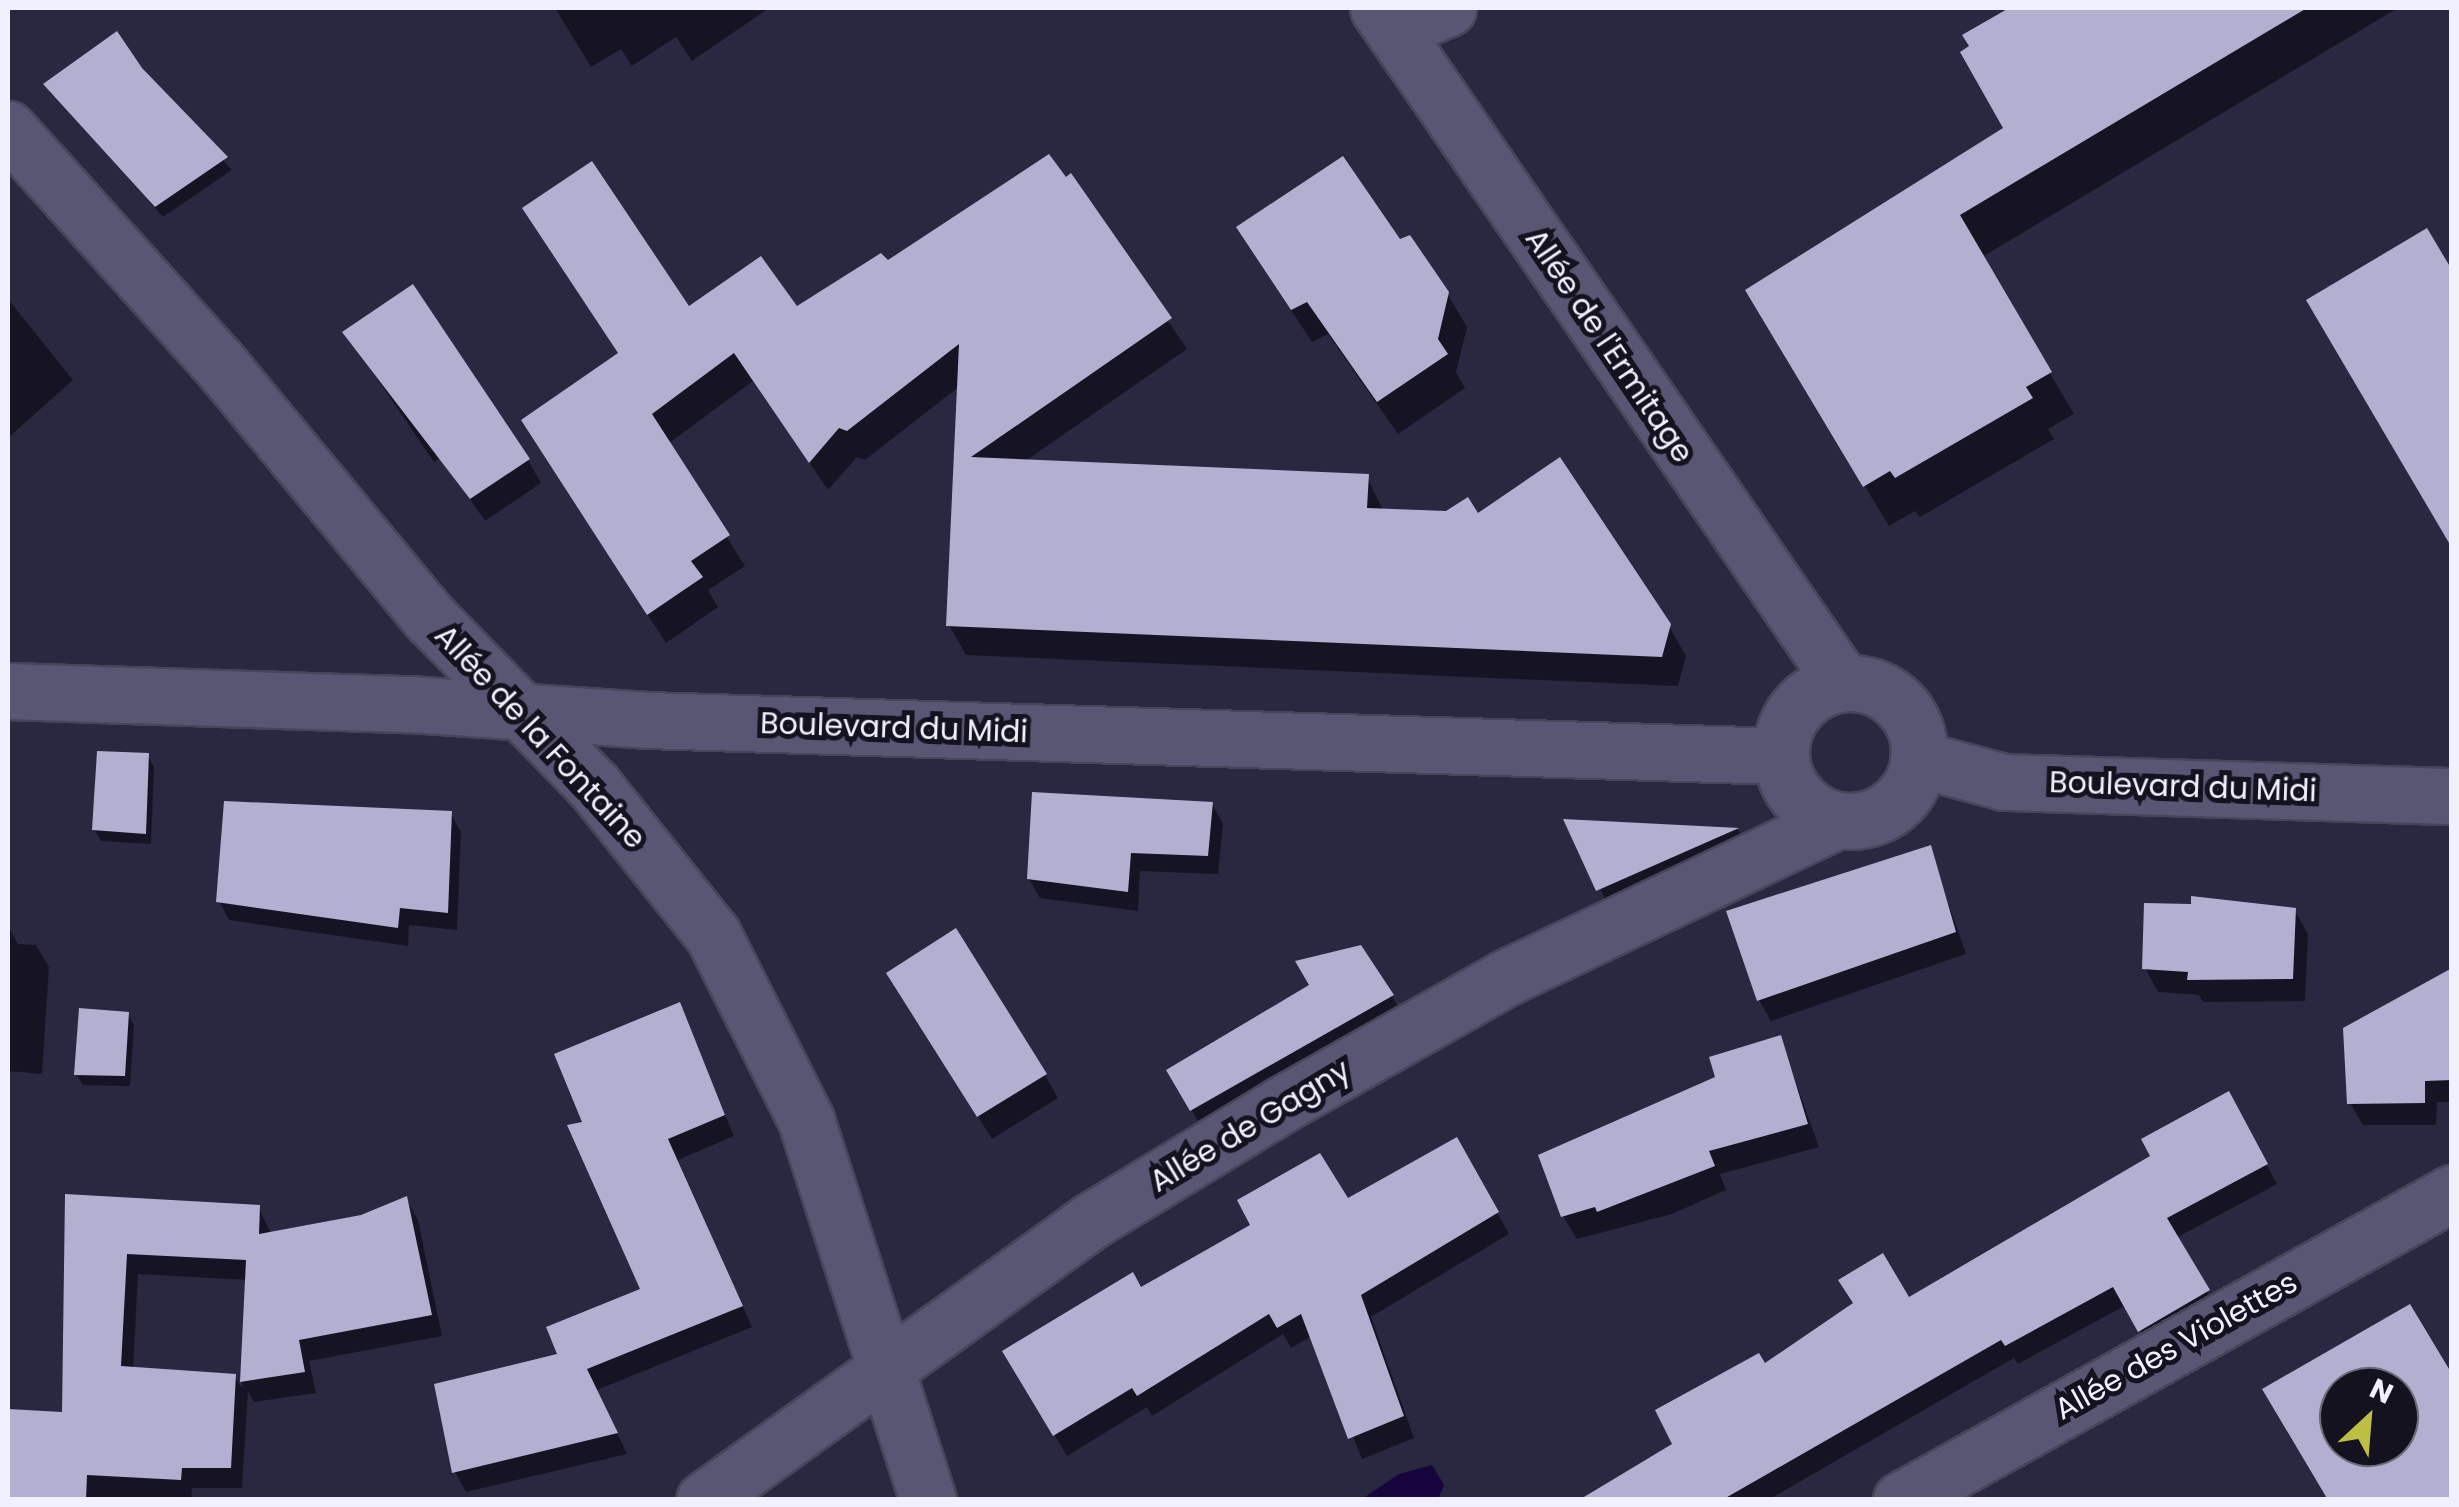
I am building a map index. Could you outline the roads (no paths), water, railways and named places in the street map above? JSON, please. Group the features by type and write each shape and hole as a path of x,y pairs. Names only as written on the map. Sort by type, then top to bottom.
{"street":[{"path":"1386,19 1448,8"},
{"name":"Allée de l'Ermitage","path":"1386,19 1843,683"},
{"name":"Allée de la Fontaine","path":"8,129 222,367 430,618 594,786 713,935 806,1120 928,1500"},
{"path":"1843,683 1863,684 1898,703 1918,738 1918,758 1900,800 1882,814 1837,820 1798,798 1780,756 1790,716 1804,699 1843,683"},
{"name":"Boulevard du Midi","path":"8,691 520,709 666,721 1780,756"},
{"name":"Boulevard du Midi","path":"1918,758 2004,782 2452,796"},
{"name":"Allée de Gagny","path":"704,1500 1091,1221 1281,1106 1507,978 1837,820"},
{"name":"Allée des Violettes","path":"1901,1500 2452,1194"}]}
